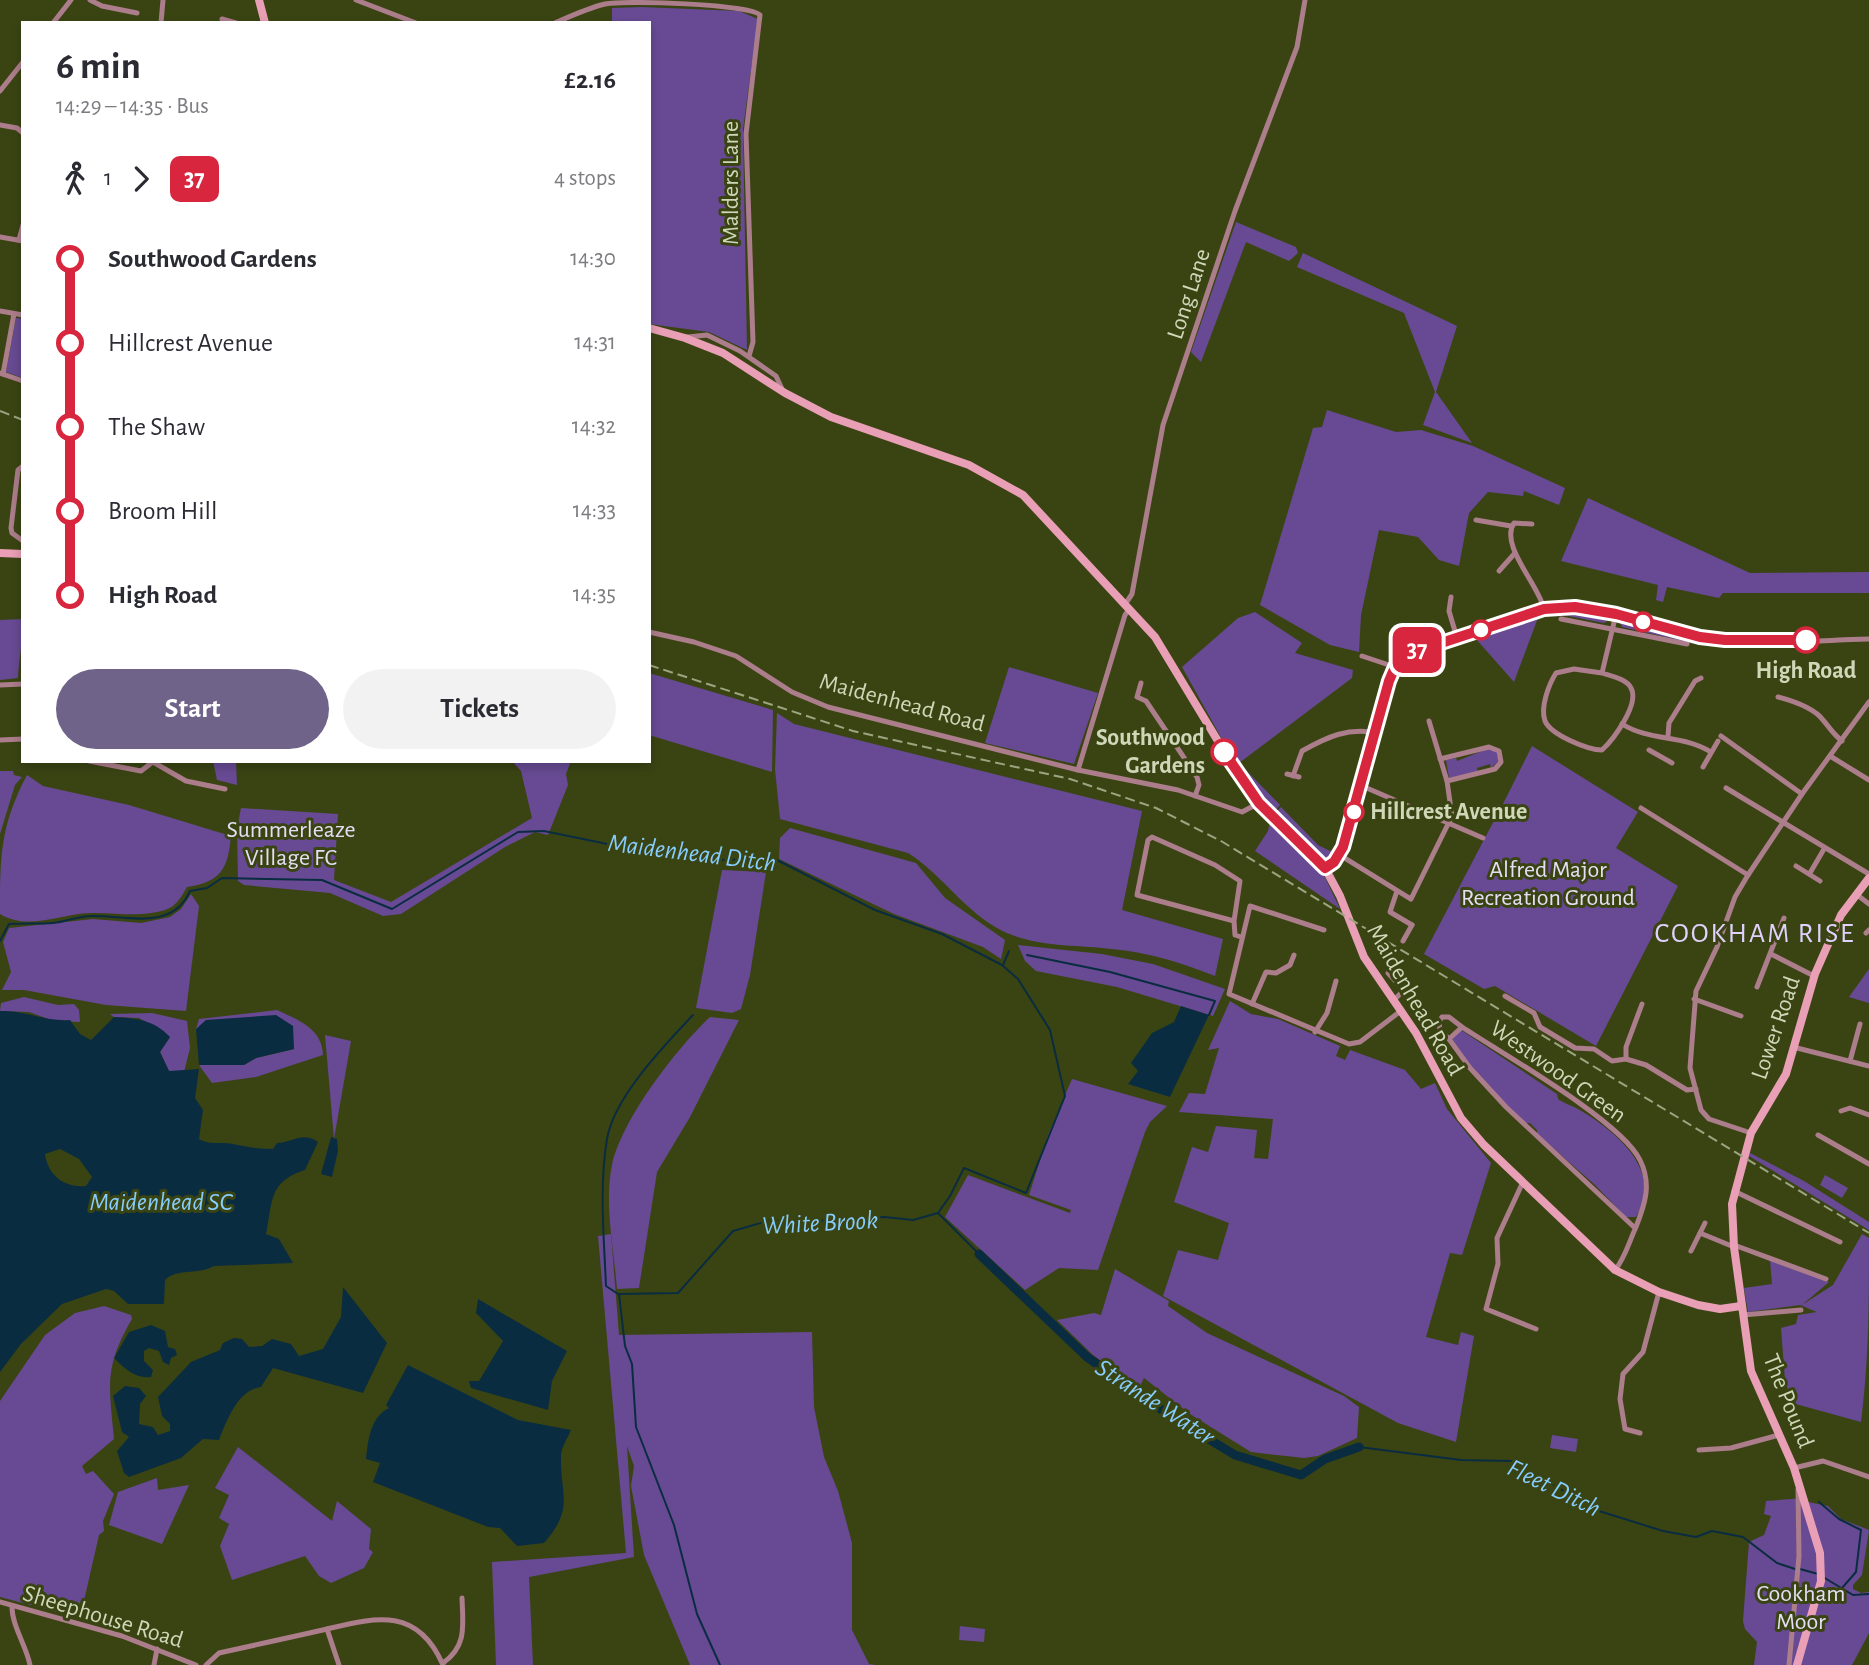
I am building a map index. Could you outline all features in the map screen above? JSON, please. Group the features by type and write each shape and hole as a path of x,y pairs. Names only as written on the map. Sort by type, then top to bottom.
{"main road":[{"path":"259,0 264,21"},
{"path":"651,329 723,353 785,394 831,417 969,465 1023,495 1155,637 1232,766 1259,803"},
{"path":"0,553 21,554"},
{"name":"Maidenhead Road","path":"1259,803 1325,868 1340,896 1364,957 1402,1010 1461,1118 1521,1184 1615,1270 1660,1292 1711,1307 1742,1310"},
{"name":"Lower Road","path":"1734,1246 1734,1191 1751,1133 1780,1086 1814,976 1841,915 1869,876"},
{"name":"The Pound","path":"1734,1246 1751,1371 1794,1468 1798,1489 1818,1544 1821,1581 1797,1665"}],"street":[{"path":"55,21 71,0"},
{"path":"90,0 117,10 137,13"},
{"path":"117,10 119,0"},
{"path":"160,21 163,0"},
{"path":"356,0 411,21"},
{"name":"Long Lane","path":"1078,770 1132,594 1163,425 1235,211 1297,47 1305,0"},
{"name":"Malders Lane","path":"560,21 607,3 677,3 758,11 760,20 746,134 752,342 749,356"},
{"path":"222,19 229,21"},
{"path":"0,91 21,65"},
{"path":"0,125 21,131"},
{"path":"0,237 21,241"},
{"path":"0,311 21,316"},
{"path":"14,314 1,373 21,380"},
{"path":"685,338 707,335 749,356 776,376 785,394"},
{"path":"21,468 18,470 11,527 12,533 21,540"},
{"path":"1476,520 1511,526 1522,522 1532,524"},
{"path":"1511,526 1509,535 1515,553 1541,596 1544,609"},
{"path":"1499,570 1515,553"},
{"path":"1451,597 1449,611 1457,638"},
{"path":"1325,868 1340,855 1395,667 1414,652 1544,609 1575,607 1616,614 1700,637 1725,640 1869,639"},
{"path":"1602,673 1616,614"},
{"path":"1561,619 1687,644"},
{"name":"Maidenhead Road","path":"651,632 694,642 736,656 792,692 828,707 1078,770 1195,796 1242,812 1259,803"},
{"path":"1362,656 1395,667"},
{"path":"1574,669 1602,673 1631,687 1633,696 1622,724 1602,750 1582,747 1545,721 1549,684 1556,673 1574,669"},
{"path":"1668,736 1670,723 1695,681 1701,677"},
{"path":"1141,683 1136,701 1146,701 1197,776 1199,785 1195,796"},
{"path":"0,685 21,684"},
{"path":"1778,697 1795,701 1822,718 1831,733 1842,741"},
{"path":"1751,1133 1703,1115 1690,1068 1694,999 1735,897 1782,823 1869,702"},
{"path":"1340,855 1411,899 1449,822 1452,808 1429,721"},
{"path":"1622,724 1657,738 1668,736 1693,742 1711,752"},
{"path":"1293,776 1303,751 1333,734 1360,731 1377,733"},
{"path":"1657,738 1651,752 1672,763"},
{"path":"1703,767 1720,738 1802,794"},
{"path":"0,740 21,739"},
{"path":"1440,759 1489,747 1499,751 1501,755 1502,761 1495,769 1447,781"},
{"path":"1830,756 1869,780"},
{"path":"105,763 141,771 152,763"},
{"path":"155,763 186,781 225,789"},
{"path":"1362,786 1483,838"},
{"path":"1726,788 1869,876"},
{"path":"1641,808 1748,875"},
{"path":"1234,921 1137,895 1148,840 1152,837 1196,856 1240,881 1234,921 1235,935 1241,937"},
{"path":"1810,873 1824,849"},
{"path":"1796,866 1820,881"},
{"path":"1397,891 1390,912 1413,924 1403,941"},
{"path":"1856,894 1869,904"},
{"path":"1324,930 1250,905 1229,994 1340,1042 1360,1042 1402,1010"},
{"path":"1756,984 1785,921"},
{"path":"1771,954 1814,976"},
{"path":"1252,1004 1266,972 1276,973 1290,965 1294,955"},
{"path":"1391,974 1402,988 1395,999"},
{"path":"1315,1031 1337,990 1336,981"},
{"path":"1508,999 1534,1013 1539,1027 1575,1048 1594,1049 1612,1060 1626,1059 1646,1065 1687,1090 1696,1089"},
{"path":"1694,999 1741,1016"},
{"path":"1626,1059 1626,1047 1642,1004"},
{"name":"Westwood Green","path":"1615,1270 1622,1262 1644,1206 1647,1184 1640,1160 1622,1136 1449,1017 1442,1017 1439,1022 1440,1030 1470,1068 1506,1107 1635,1228"},
{"path":"1850,1061 1860,1024"},
{"name":"Westwood Green","path":"1449,1039 1462,1027"},
{"path":"1793,1047 1869,1066"},
{"path":"1841,1111 1850,1108 1869,1115"},
{"path":"1818,1135 1869,1164"},
{"path":"1521,1184 1497,1238 1498,1264 1486,1309 1536,1329"},
{"path":"1734,1191 1840,1242"},
{"path":"1691,1251 1705,1223"},
{"path":"1700,1233 1826,1279"},
{"path":"1640,1433 1625,1429 1620,1399 1623,1374 1643,1352 1660,1292"},
{"path":"1742,1310 1801,1310"},
{"path":"1699,1450 1731,1448 1779,1435"},
{"path":"1794,1468 1823,1461 1869,1477"},
{"path":"1789,1665 1799,1556 1798,1489"},
{"path":"206,1665 219,1653 362,1619 389,1619 416,1628 431,1642 443,1664 456,1654 462,1642 462,1598"},
{"name":"Sheephouse Road","path":"0,1602 105,1630 196,1665"},
{"path":"12,1607 12,1615 26,1646 30,1665"},
{"path":"327,1629 339,1665"},
{"path":"153,1665 157,1649"}],"green space":[{"path":"612,8 739,11 758,19 743,129 747,350 709,332 651,324 651,21 612,21"},
{"path":"1236,222 1296,247 1298,253 1289,261 1246,242 1201,362 1191,352"},
{"path":"1303,253 1457,326 1436,392 1472,443 1423,425 1435,392 1404,313 1297,267"},
{"path":"16,318 21,319 21,377 6,372"},
{"path":"1327,410 1396,432 1421,430 1473,446 1565,488 1559,505 1524,491 1523,496 1488,492 1469,513 1459,566 1439,560 1418,537 1379,530 1361,615 1359,652 1330,645 1260,605 1313,428 1322,427"},
{"path":"1588,498 1750,573 1869,572 1869,593 1723,593 1719,598 1667,587 1663,602 1656,600 1658,585 1561,561"},
{"path":"1576,610 1605,614 1607,621 1604,623 1553,613"},
{"path":"1255,612 1302,643 1295,653 1353,670 1352,678 1239,763 1280,805 1273,813 1237,766 1182,667 1238,618"},
{"path":"1539,615 1514,682 1476,639"},
{"path":"21,619 18,678 0,680 0,620"},
{"path":"1619,621 1686,637 1683,641 1622,627"},
{"path":"1009,667 1098,693 1074,764 985,743"},
{"path":"651,674 773,710 772,772 651,736"},
{"path":"777,713 794,724 1142,811 1122,910 1223,939 1215,976 1152,955 1049,944 1012,935 983,919 934,873 908,853 780,819 775,769"},
{"name":"Alfred Major Recreation Ground","path":"1532,746 1638,812 1616,848 1678,886 1596,1046 1495,986 1484,989 1424,954 1497,815 1494,813 1498,804 1502,806"},
{"path":"1490,748 1498,751 1500,760 1491,768 1490,764 1477,768 1478,772 1449,778 1446,760 1456,758 1457,761"},
{"path":"213,763 236,763 237,785 217,780"},
{"name":"Summerleaze Village FC","path":"514,763 570,763 566,774 568,785 548,835 535,832 505,847 401,914 383,916 330,893 244,885 238,881 237,829 241,808 338,814 334,880 391,902 532,818 521,771"},
{"path":"0,771 13,771 14,775 22,777 15,785 0,834"},
{"path":"27,775 43,786 129,805 231,836 225,865 221,872 208,882 187,887 178,901 165,910 137,914 90,913 33,921 10,919 0,914 1,858 11,810"},
{"path":"1281,807 1318,845 1330,851 1336,849 1328,861 1322,859 1274,814"},
{"path":"1270,822 1321,869 1340,909 1255,851 1268,831"},
{"path":"790,828 916,863 945,898 1005,940 1001,959 983,947 894,914 779,859 780,838"},
{"path":"722,870 766,872 750,975 741,1009 732,1013 696,1008"},
{"path":"191,894 199,906 186,1011 106,1005 24,990 2,990 11,972 3,942 9,928 93,919 141,923 170,917 181,909"},
{"path":"1018,945 1102,954 1153,964 1225,989 1213,1016 1117,987 1036,971 1025,961"},
{"path":"1869,969 1869,1003 1849,997"},
{"path":"24,997 58,1005 74,1004 79,1010 80,1022 54,1021 29,1012 0,1011 1,1003"},
{"path":"1230,1001 1251,1014 1278,1019 1340,1046 1336,1056 1345,1060 1350,1050 1405,1070 1421,1089 1435,1083 1447,1109 1491,1163 1462,1255 1450,1253 1426,1337 1458,1345 1461,1332 1474,1336 1456,1442 1398,1423 1163,1296 1178,1250 1218,1260 1229,1223 1174,1202 1192,1147 1208,1152 1216,1126 1257,1130 1254,1158 1268,1159 1273,1119 1179,1112 1189,1093 1205,1094 1219,1048 1208,1050"},
{"path":"277,1010 308,1026 318,1038 323,1055 256,1077 212,1083 199,1065 244,1065 256,1058 294,1049 196,1029 199,1019"},
{"path":"152,1013 187,1021 190,1048 184,1072 169,1071 160,1052 170,1037 139,1018 114,1017 110,1014"},
{"path":"710,1017 739,1020 690,1117 657,1172 639,1288 617,1289 609,1195 612,1165 618,1147 638,1106 652,1086 682,1047"},
{"path":"1461,1030 1557,1094 1558,1099 1592,1118 1620,1140 1640,1168 1644,1183 1643,1200 1636,1217 1626,1217 1477,1075 1452,1039"},
{"path":"325,1035 351,1041 334,1139"},
{"path":"1072,1079 1167,1106 1150,1122 1145,1132 1098,1270 1059,1268 1025,1290 945,1217 968,1175 1070,1213 1071,1210 1029,1195 1048,1135"},
{"path":"1750,1153 1804,1181 1869,1222 1869,1230 1749,1156"},
{"path":"1825,1175 1848,1188 1842,1198 1820,1185"},
{"path":"611,1234 619,1335 812,1332 814,1407 824,1457 838,1491 852,1543 852,1630 869,1664 876,1665 690,1665 644,1555 631,1486 634,1466 627,1446 634,1557 529,1577 533,1665 496,1665 492,1562 626,1553 598,1236"},
{"path":"1862,1234 1869,1238 1869,1285 1861,1422 1792,1403 1785,1380 1781,1328 1796,1324 1798,1315 1817,1312 1800,1305 1748,1312 1744,1288 1772,1284 1770,1260 1829,1282 1802,1305 1833,1285"},
{"path":"1115,1269 1169,1301 1168,1306 1207,1333 1344,1396 1359,1407 1357,1438 1318,1456 1304,1458 1251,1452 1190,1414 1144,1378 1139,1388 1093,1355 1057,1320 1094,1313 1101,1315"},
{"path":"104,1306 131,1315 132,1319 117,1350 111,1377 114,1439 82,1466 86,1474 93,1471 114,1494 103,1521 104,1531 99,1535 80,1618 0,1597 0,1401 45,1335 75,1313"},
{"path":"1552,1435 1578,1439 1576,1452 1550,1448"},
{"path":"238,1447 332,1521 337,1501 371,1529 369,1549 373,1552 364,1568 331,1583 319,1576 305,1556 232,1580 220,1546 229,1524 219,1518 229,1495 215,1488"},
{"path":"157,1478 158,1490 189,1485 162,1544 109,1525 118,1492"},
{"name":"Cookham Moor","path":"1805,1498 1808,1502 1828,1506 1841,1519 1869,1530 1862,1575 1853,1585 1853,1589 1861,1593 1869,1592 1869,1633 1852,1665 1754,1665 1757,1642 1745,1629 1743,1621 1749,1542 1764,1535 1771,1516 1764,1514 1766,1501"},
{"path":"960,1626 985,1629 984,1642 959,1640"}],"water":[{"path":"1181,1006 1209,1015 1170,1097 1128,1084 1138,1071 1131,1063 1152,1033 1174,1022"},
{"name":"Maidenhead SC","path":"0,1011 70,1020 80,1034 91,1040 114,1017 151,1023 170,1037 160,1052 169,1071 199,1069 195,1098 203,1110 199,1139 268,1149 273,1149 277,1143 303,1137 318,1142 305,1170 284,1180 272,1202 266,1234 279,1239 293,1263 214,1266 176,1274 165,1280 164,1304 128,1304 114,1291 106,1289 62,1304 21,1344 0,1372","holes":["60,1149 79,1159 92,1177 86,1186 71,1185 59,1179 50,1169 45,1154"]},
{"path":"276,1015 293,1026 294,1049 256,1058 244,1065 199,1065 196,1029 206,1020"},
{"path":"331,1137 337,1139 338,1151 332,1177 321,1174"},
{"path":"343,1287 387,1343 363,1393 273,1368 261,1387 253,1389 240,1400 219,1440 203,1439 181,1458 129,1477 124,1473 117,1451 129,1437 122,1432 113,1396 125,1386 139,1388 146,1396 140,1404 139,1424 153,1427 158,1435 170,1431 170,1424 162,1416 158,1397 191,1362 220,1350 223,1343 234,1338 242,1339 249,1347 262,1346 272,1339 291,1344 299,1356 323,1349 341,1317"},
{"path":"478,1299 567,1351 552,1381 548,1410 471,1388 469,1381 479,1381 503,1341 476,1313"},
{"path":"151,1325 165,1331 168,1347 175,1349 177,1355 171,1358 169,1365 163,1362 159,1351 149,1348 144,1351 144,1361 153,1370 151,1377 136,1375 114,1358 129,1332"},
{"path":"408,1365 518,1420 571,1430 561,1453 563,1510 554,1531 544,1543 517,1546 500,1528 488,1527 373,1482 380,1463 366,1459 371,1430 378,1417 389,1408 386,1405"}],"waterway":[{"name":"White Brook","path":"0,941 9,924 53,923 91,916 160,917 182,904 190,891 207,888 222,878 322,880 392,909 518,832 544,831 656,854 713,860 775,859 875,910 942,934 1002,965 1018,979 1050,1030 1065,1096 1026,1193 964,1168 938,1213 913,1220 885,1217 797,1222 771,1220 733,1231 678,1293 619,1294 625,1346 632,1364 636,1427 674,1525 697,1614 720,1665"},
{"name":"Maidenhead Ditch","path":"1003,965 1009,951"},
{"path":"1027,955 1110,972 1215,1001 1209,1015"},
{"path":"618,1294 606,1286 603,1194 607,1139 619,1106 630,1089 693,1015"},
{"path":"938,1213 979,1254"},
{"name":"Strande Water","path":"979,1254 1087,1357 1172,1417 1235,1455 1301,1475 1325,1459 1359,1447"},
{"name":"Fleet Ditch","path":"1359,1447 1461,1460 1511,1461 1599,1511 1663,1531 1696,1537 1712,1531 1743,1537 1777,1563 1795,1569"},
{"path":"1819,1502 1839,1519 1861,1530 1856,1572 1842,1588"},
{"path":"1800,1569 1818,1574"},
{"path":"1823,1577 1853,1595 1869,1594"}],"railway":[{"path":"0,411 21,419"},
{"path":"651,666 853,731 1070,779 1156,808 1221,841 1869,1233"}],"bus line":[{"name":"37","path":"1224,752 1259,803 1325,868 1334,862 1343,847 1377,733 1389,681 1395,667 1414,652 1544,609 1575,607 1616,614 1700,637 1754,641 1806,640"}],"place":[{"name":"High Road","path":"1806,640"},
{"name":"Southwood Gardens","path":"1224,752"},
{"name":"Hillcrest Avenue","path":"1354,812"}],"district":[{"name":"COOKHAM RISE","path":"1755,934"}]}
